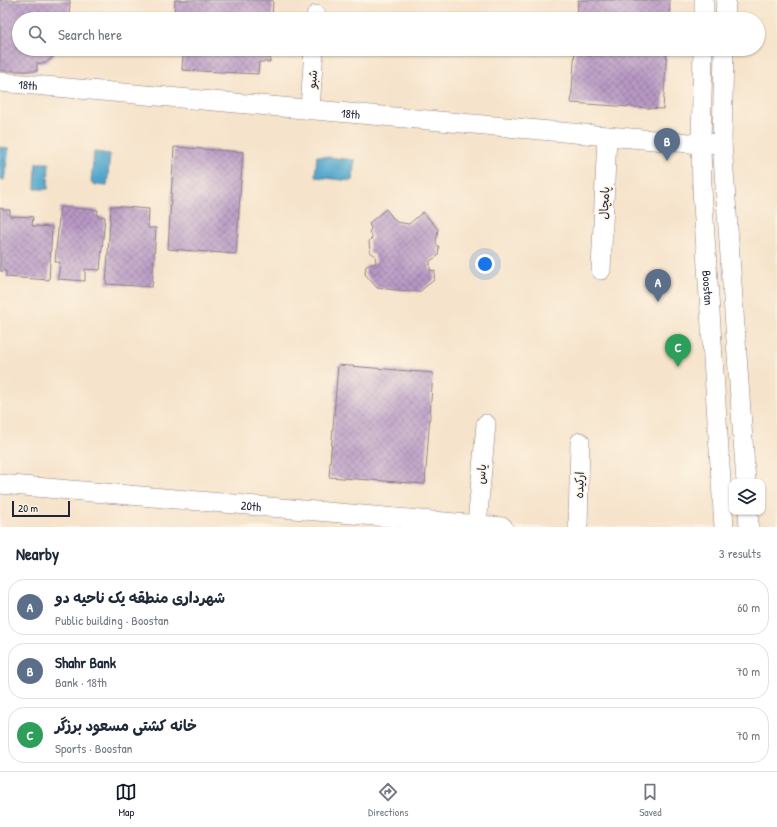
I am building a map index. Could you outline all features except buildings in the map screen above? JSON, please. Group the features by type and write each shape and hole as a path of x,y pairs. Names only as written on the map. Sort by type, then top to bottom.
{"street":[{"path":"704,0 704,12"},
{"path":"725,12 726,0"},
{"name":"شبو","path":"310,109 314,56"},
{"name":"Boostan","path":"703,56 701,144 702,189 724,527"},
{"name":"Boostan","path":"724,56 722,143 746,479"},
{"name":"18th","path":"0,82 701,144 722,143"},
{"name":"پامچال","path":"601,270 607,136"},
{"name":"یاس","path":"477,525 486,424"},
{"name":"ارکیده","path":"578,527 580,442"},
{"name":"20th","path":"0,484 387,522 503,527"},
{"path":"748,515 749,527"}],"water":[{"path":"0,147 9,149 4,180 0,179"},
{"path":"94,152 110,154 107,186 95,185 91,182"},
{"path":"317,156 355,160 352,181 315,177"},
{"path":"36,163 49,163 48,189 35,189"}],"place":[{"name":"Shahr Bank","path":"667,161"},
{"name":"شهرداری منطقه یک ناحیه دو","path":"658,302"},
{"name":"خانه کشتی مسعود برزگر","path":"678,367"}]}
